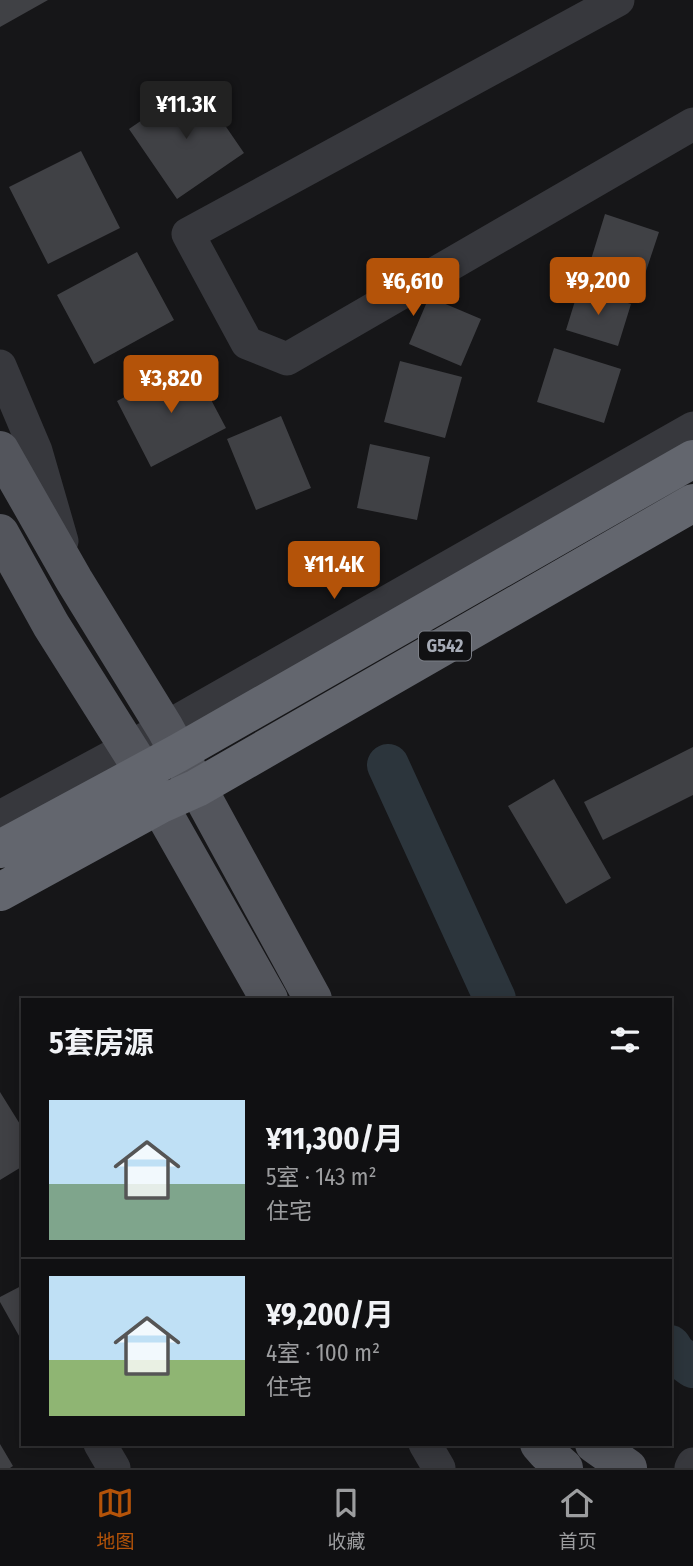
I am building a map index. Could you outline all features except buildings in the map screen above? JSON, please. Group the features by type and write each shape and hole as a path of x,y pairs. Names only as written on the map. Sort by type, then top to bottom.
{"highway":[{"name":"G542","path":"0,849 136,759 693,459"},
{"name":"G542","path":"0,892 159,805 197,788 693,503"}],"main road":[{"path":"0,450 74,580 172,740 312,998"},
{"path":"0,533 51,625 136,759 159,805 268,998"},
{"path":"541,1446 564,1468"},
{"path":"597,1446 628,1468"}],"street":[{"path":"599,4 188,234 247,343 287,359 693,124"},
{"path":"0,366 36,451 74,580"},
{"path":"172,740 693,428"},
{"path":"0,559 51,625"},
{"path":"0,817 136,759"},
{"path":"101,1446 114,1468"},
{"path":"426,1446 439,1468"}],"waterway":[{"path":"388,765 495,998"},
{"path":"672,1349 693,1367"}]}
